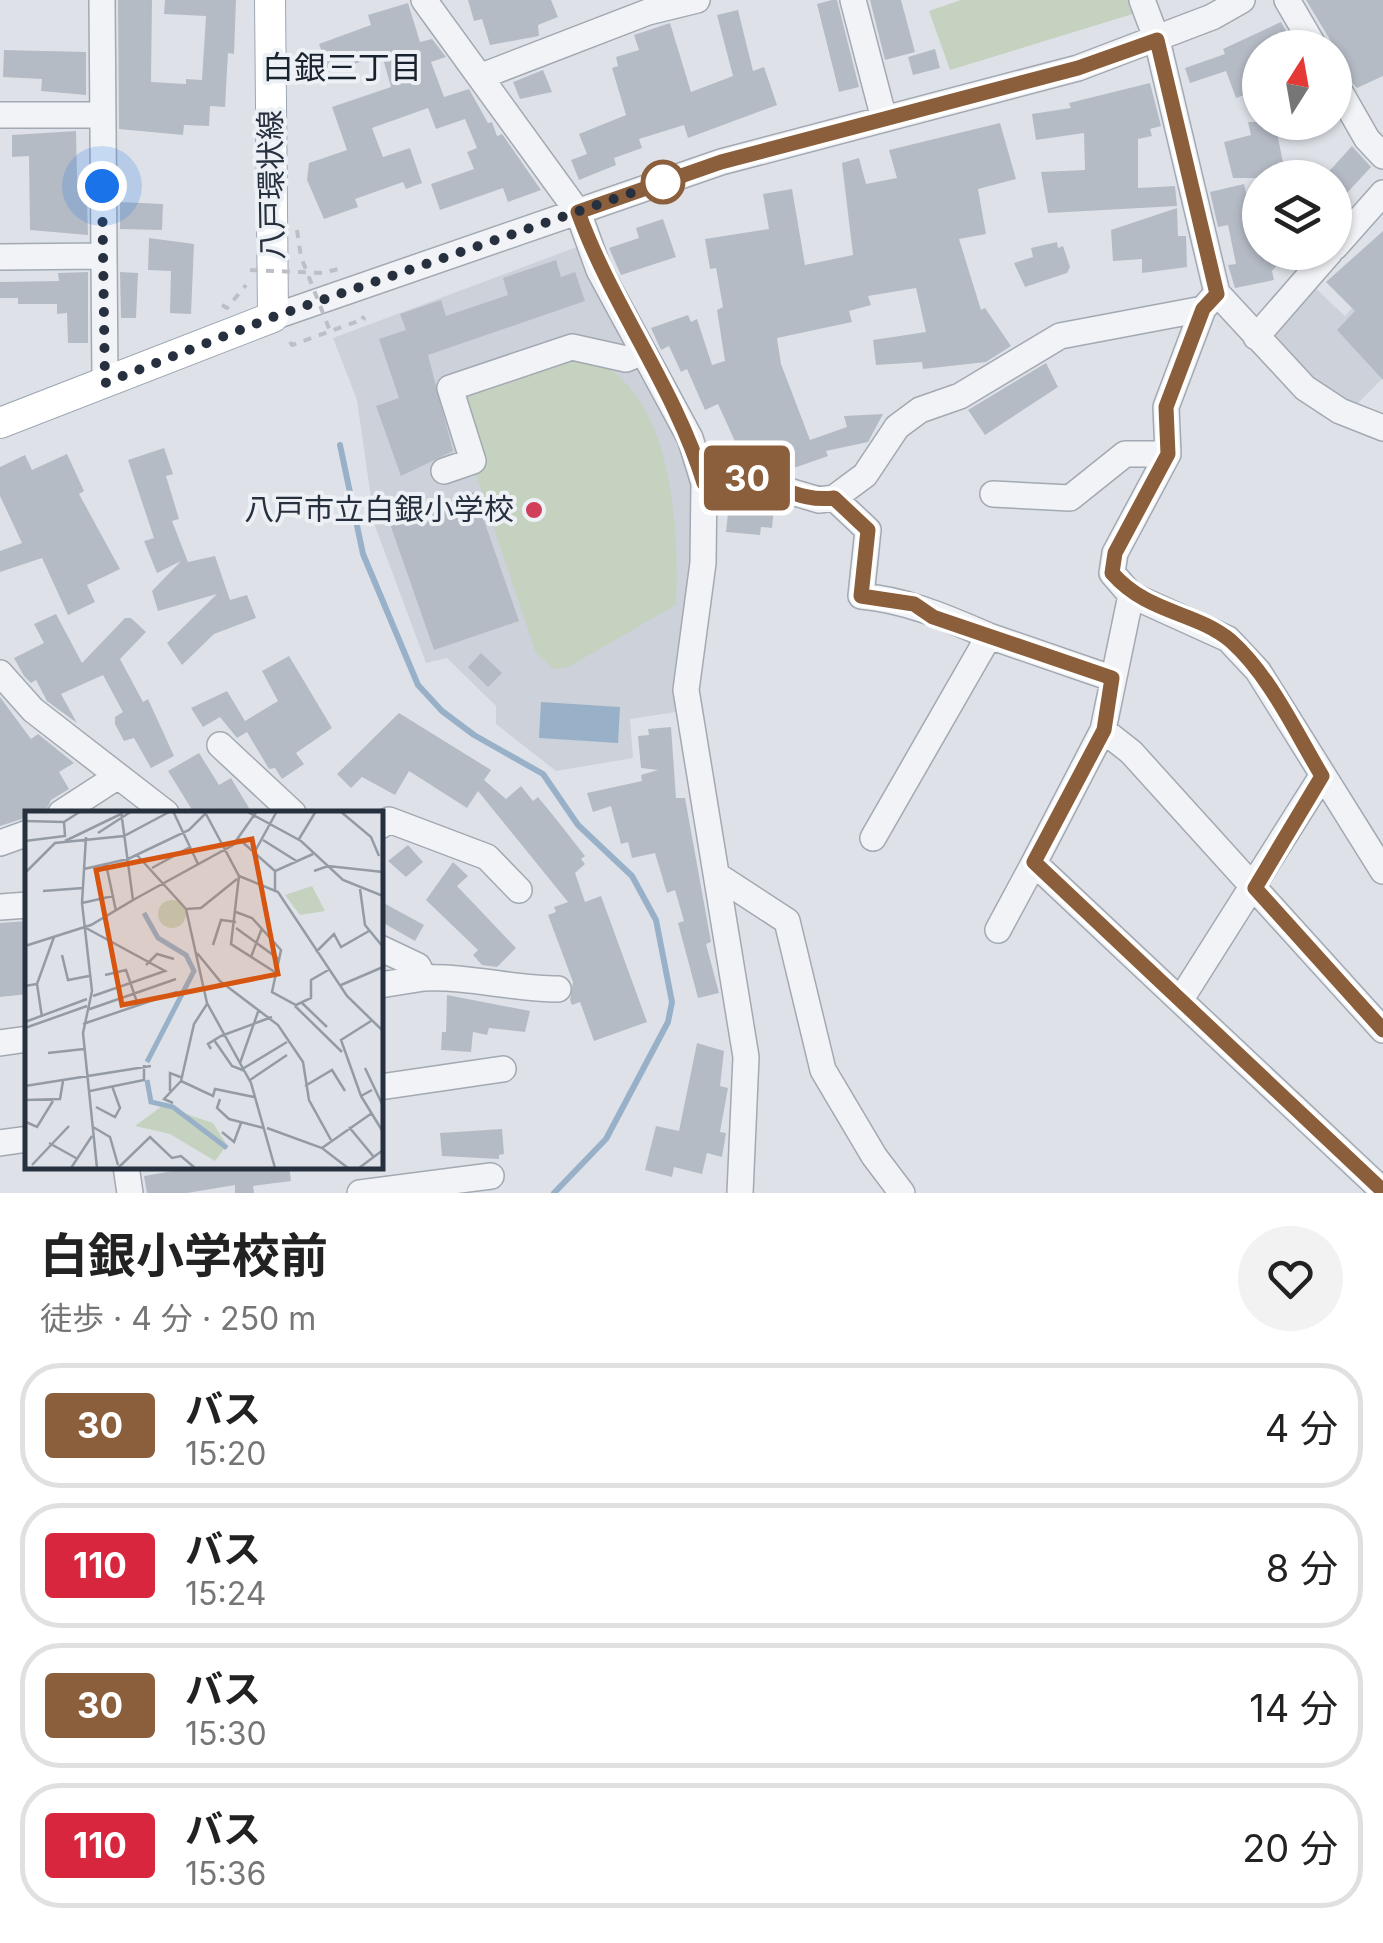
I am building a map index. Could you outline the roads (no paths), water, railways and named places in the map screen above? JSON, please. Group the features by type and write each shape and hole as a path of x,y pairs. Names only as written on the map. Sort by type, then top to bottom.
{"main road":[{"name":"八戸環状線","path":"270,0 282,330"},
{"path":"0,423 105,383 282,330"}],"street":[{"path":"102,0 105,383"},
{"path":"424,0 578,212 599,270 690,438 704,483 703,563 686,690 746,1058 740,1193"},
{"path":"482,76 648,12 697,0"},
{"path":"853,0 884,119"},
{"path":"1142,0 1157,40 1210,301 1166,407 1168,454 1115,553 1112,573 1131,595 1228,639 1258,672 1383,870"},
{"path":"282,330 578,212 721,162 1078,68 1157,40 1242,0"},
{"path":"1288,0 1304,30"},
{"path":"1352,106 1378,141"},
{"path":"0,115 101,116"},
{"path":"1352,228 1383,193"},
{"path":"0,257 103,256"},
{"path":"1256,337 1315,270"},
{"path":"1210,301 1256,337 1305,388 1340,411 1383,428"},
{"path":"704,483 741,477 819,500 834,498 865,476 897,426 920,410 960,396 1060,336 1210,301"},
{"path":"444,472 473,460 450,388 572,347 626,359 642,352"},
{"path":"993,494 1070,498 1125,454 1168,454"},
{"path":"834,498 868,530 861,596 914,604 933,617 1112,678"},
{"path":"998,930 1104,730 1131,595"},
{"path":"873,838 989,636"},
{"path":"0,674 33,710 163,811"},
{"path":"1104,730 1131,752 1383,1030"},
{"path":"220,745 291,811"},
{"path":"65,811 118,776"},
{"path":"1181,999 1255,888 1322,776"},
{"path":"382,825 389,820 486,858 518,890"},
{"path":"0,843 25,834"},
{"path":"1034,862 1383,1191"},
{"path":"718,876 787,921 822,1070 874,1156 902,1193"},
{"path":"0,908 25,905"},
{"path":"382,949 418,966 424,978"},
{"path":"382,985 458,976 516,989 558,989"},
{"path":"0,1043 25,1039"},
{"path":"382,1087 503,1069"},
{"path":"0,1142 25,1138"},
{"path":"126,1168 130,1193"},
{"path":"360,1193 491,1176"}],"water":[{"path":"541,702 620,707 618,743 539,738"}],"waterway":[{"path":"340,445 363,554 418,685 442,711 474,735 543,774 578,825 632,876 656,920 672,1002 668,1022 606,1139 554,1193"}],"place":[{"name":"八戸市立白銀小学校","path":"534,510"}],"district":[{"name":"白銀三丁目","path":"342,68"}]}
